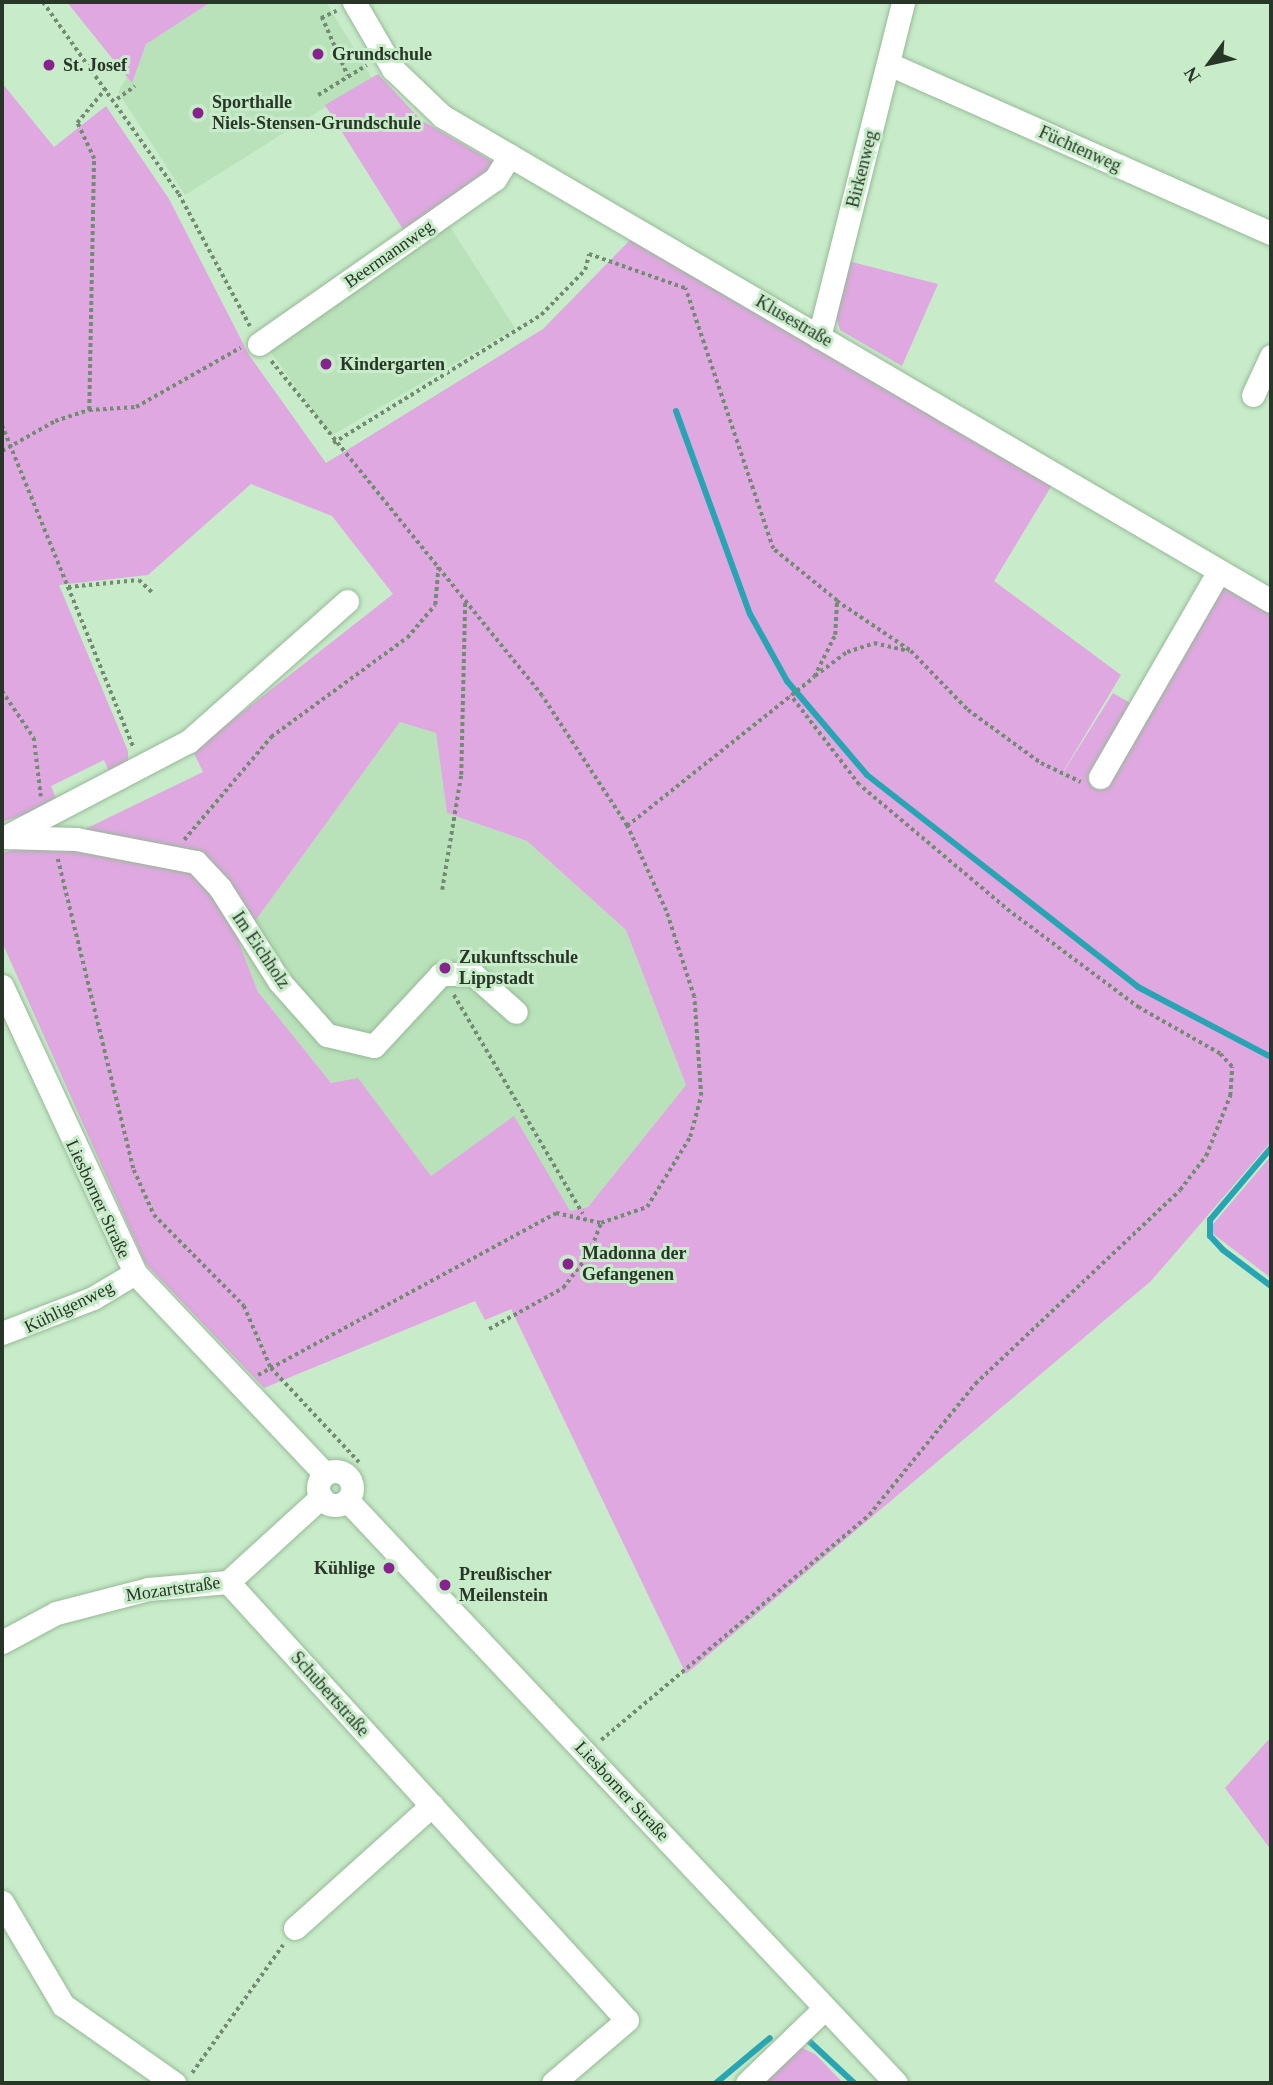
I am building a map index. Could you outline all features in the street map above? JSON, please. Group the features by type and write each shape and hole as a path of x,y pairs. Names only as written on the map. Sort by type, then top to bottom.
{"street":[{"name":"Klusestraße","path":"354,2 383,55 425,103 1271,601"},
{"name":"Birkenweg","path":"819,337 903,2"},
{"name":"Füchtenweg","path":"889,64 1271,233"},
{"name":"Beermannweg","path":"259,344 495,179 510,155"},
{"path":"1253,395 1271,356"},
{"path":"1100,777 1219,571"},
{"name":"Im Eichholz","path":"3,837 45,829 189,741 347,601"},
{"name":"Im Eichholz","path":"45,829 196,862 220,888 279,981 327,1035 374,1046 442,974"},
{"path":"442,974 473,974 516,1013"},
{"name":"Liesborner Straße","path":"2,986 135,1273 241,1385 323,1485 333,1504 347,1500 896,2083"},
{"name":"Kühligenweg","path":"2,1334 93,1298 135,1273"},
{"name":"Mozartstraße","path":"2,1642 56,1613 148,1589 228,1582 323,1485"},
{"name":"Schubertstraße","path":"228,1582 627,2020 552,2083"},
{"path":"295,1928 432,1805"},
{"path":"2,1902 63,2005 174,2083"},
{"path":"747,2083 825,2008"}],"path":[{"path":"43,2 117,99 179,194 259,344 333,443 438,566 542,696 627,825 666,911 694,997 701,1096 691,1137 665,1183 647,1207 601,1223 583,1214 556,1213 241,1385"},
{"path":"322,17 348,76"},
{"path":"318,95 383,55"},
{"path":"117,99 135,86"},
{"path":"89,410 94,159 77,123 107,87"},
{"path":"333,443 541,315 584,270 589,254 685,288"},
{"path":"691,261 685,288 774,549 837,601 911,651 968,710 1041,763 1076,783 1100,777"},
{"path":"2,451 89,410 136,407 240,348 259,344"},
{"path":"2,425 142,768"},
{"path":"173,856 271,737 407,638 435,605 438,566"},
{"path":"68,587 139,580 152,592"},
{"path":"442,890 461,775 465,600"},
{"path":"814,677 835,635 837,601"},
{"path":"627,825 708,767 790,695 847,652 874,643 911,651"},
{"path":"2,691 34,738 43,782 45,829 134,1170 154,1215 244,1306 271,1368 359,1462"},
{"path":"586,1753 870,1515 975,1384 1180,1190 1206,1156 1230,1096 1232,1067 1220,1054 1139,1008 1010,912 859,785 790,695"},
{"path":"442,974 583,1214"},
{"path":"489,1329 563,1289 589,1254 601,1223"},
{"path":"184,2083 295,1928"}],"shaded area":[{"path":"67,2 326,2 372,78 185,195 118,92 127,77"},
{"path":"67,2 211,2 146,44 132,83"},
{"path":"378,74 421,120 497,164 406,234 325,105"},
{"path":"2,83 54,147 106,106 169,199 249,355 326,463 543,329 630,240 1052,485 994,581 1121,675 1054,787 1113,693 1147,713 1221,585 1271,614 1271,1142 1151,1281 686,1674 511,1309 485,1320 475,1301 264,1388 145,1263 2,942 2,853 85,829 203,772 193,751 393,594 332,516 251,484 148,575 59,585 128,751 128,766 111,776 104,760 51,786 58,803 2,822","holes":["400,722 436,733 447,813 527,841 626,930 686,1085 588,1207 570,1211 514,1116 431,1176 358,1078 331,1083 258,992 239,943"]},
{"path":"447,222 515,328 331,436 267,347"},
{"path":"848,261 938,284 902,366 840,330 835,313"},
{"name":"Zukunftsschule Lippstadt","path":"400,722 436,733 447,813 527,841 626,930 686,1085 588,1207 569,1211 431,1176 358,1079 331,1083 258,992 239,943"},
{"path":"1271,1156 1271,1278 1208,1230"},
{"path":"1271,1737 1271,1850 1225,1788"},
{"path":"800,2047 815,2054 843,2083 763,2083"}],"waterway":[{"path":"676,411 750,614 787,681 867,775 1138,987 1271,1057"},
{"path":"1271,1148 1210,1220 1210,1236 1223,1250 1271,1286"},
{"path":"716,2083 770,2038"},
{"path":"809,2041 854,2083"}],"place":[{"name":"Grundschule","path":"318,54"},
{"name":"St. Josef","path":"49,65"},
{"name":"Sporthalle Niels-Stensen-Grundschule","path":"198,113"},
{"name":"Kindergarten","path":"326,364"},
{"name":"Zukunftsschule Lippstadt","path":"445,968"},
{"name":"Madonna der Gefangenen","path":"568,1264"},
{"name":"Kühlige","path":"389,1568"},
{"name":"Preußischer Meilenstein","path":"445,1585"}]}
